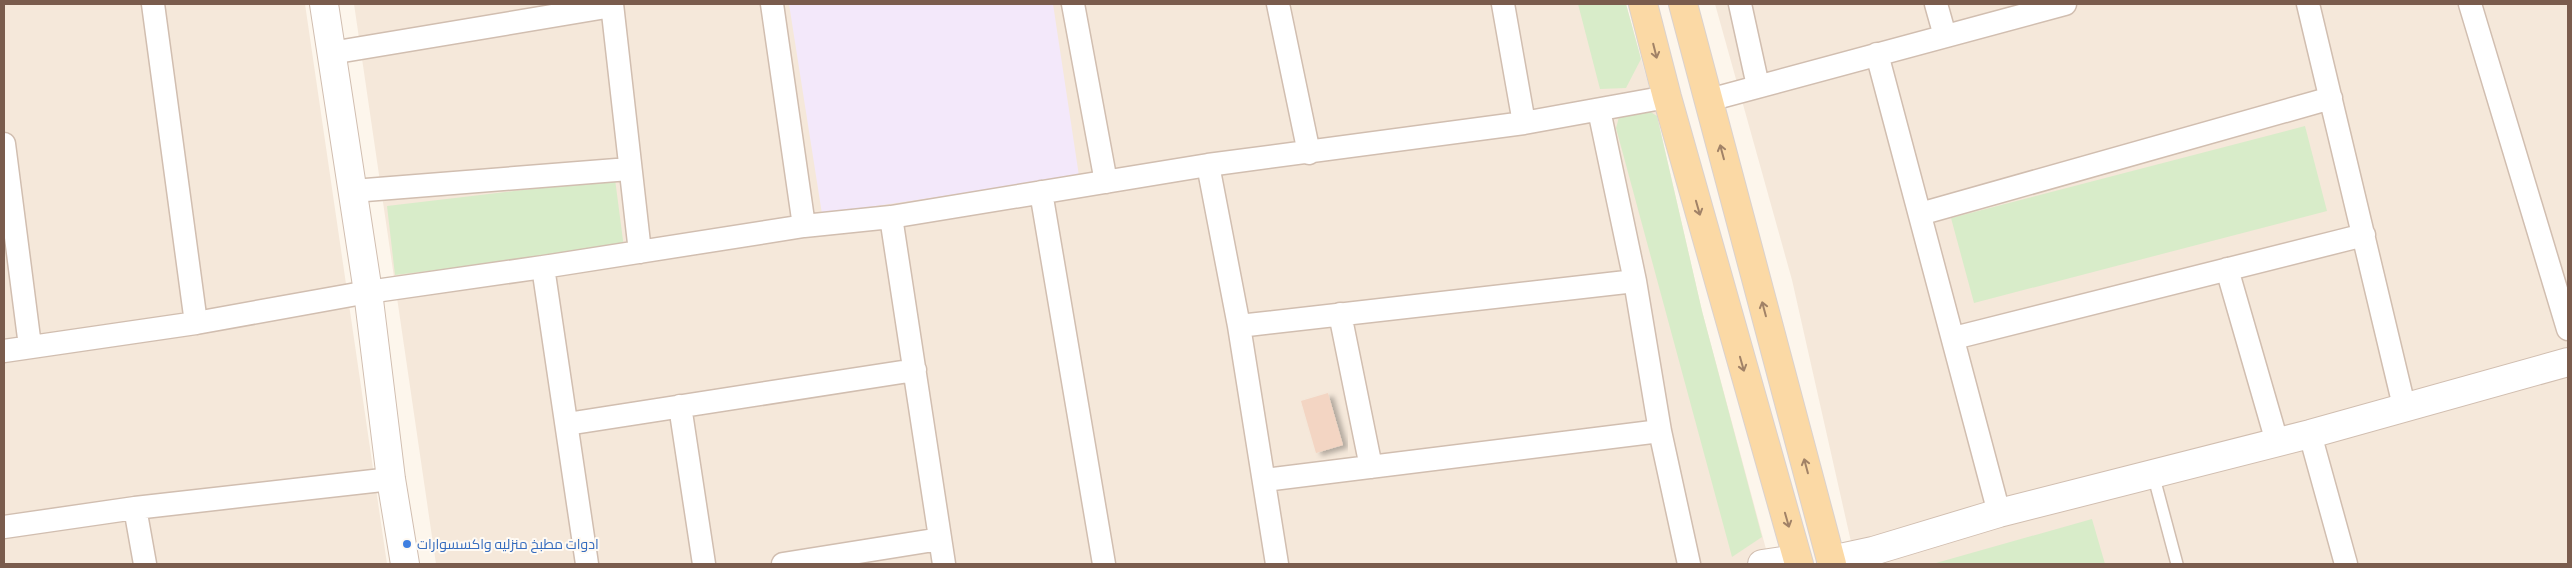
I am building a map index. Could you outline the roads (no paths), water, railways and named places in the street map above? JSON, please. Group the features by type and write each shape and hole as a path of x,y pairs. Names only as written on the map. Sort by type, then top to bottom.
{"main road":[{"path":"1643,4 1667,97 1798,562"},
{"path":"1683,4 1831,562"}],"street":[{"path":"153,4 196,324"},
{"path":"324,4 368,292 391,479 405,564"},
{"path":"772,4 804,226"},
{"path":"1073,4 1106,182"},
{"path":"1503,4 1524,123"},
{"path":"1740,4 1758,86"},
{"path":"1936,4 1945,36"},
{"path":"1708,100 2066,4"},
{"path":"2308,4 2404,406"},
{"path":"2470,4 2568,329"},
{"path":"331,53 612,5 629,169 640,252"},
{"path":"1282,5 1309,153"},
{"path":"1877,54 1999,513"},
{"path":"4,350 196,324 368,292 804,226 891,217 1208,165 1524,123 1667,97"},
{"path":"1920,214 2331,98"},
{"path":"1599,110 1635,281 1660,431 1690,564"},
{"path":"4,144 30,346"},
{"path":"1208,165 1239,326 1277,564"},
{"path":"353,191 629,169"},
{"path":"1041,192 1104,564"},
{"path":"891,217 944,564"},
{"path":"1954,338 2364,235"},
{"path":"543,267 587,564"},
{"path":"2227,269 2277,442"},
{"path":"1239,326 1635,281"},
{"path":"1340,314 1371,467"},
{"path":"1831,562 1875,558 1999,513 2310,434 2404,406 2568,362"},
{"path":"567,424 915,370"},
{"path":"680,406 704,564"},
{"path":"1265,480 1660,431"},
{"path":"2310,434 2346,564"},
{"path":"4,527 135,508 391,479"},
{"path":"135,508 145,564"},
{"path":"784,564 940,538"},
{"path":"1762,564 1798,562"}],"lane":[{"path":"2153,474 2178,564"}],"place":[{"name":"ادوات مطبخ منزليه واكسسوارات","path":"407,544"}]}
